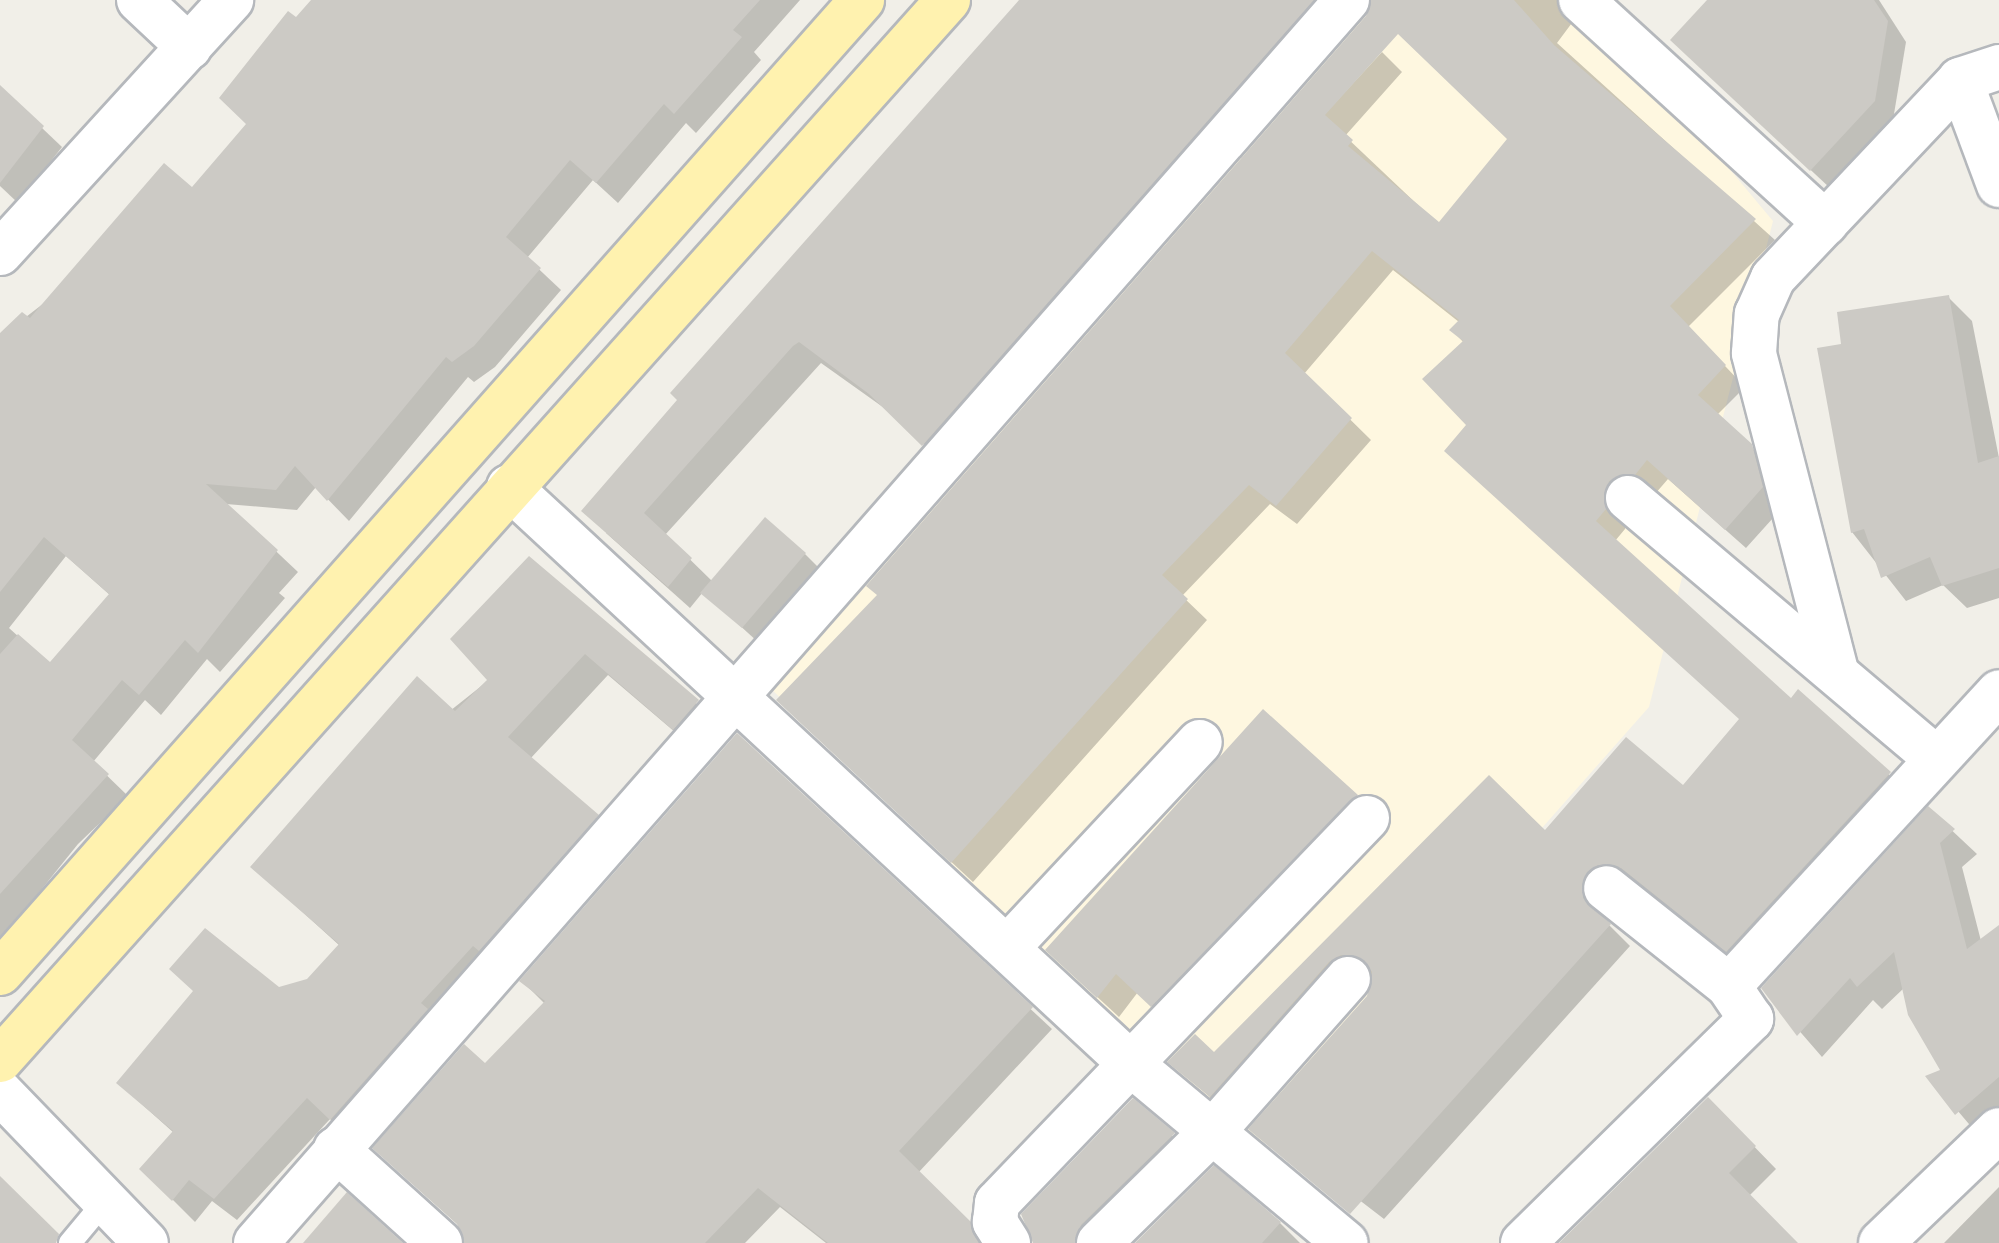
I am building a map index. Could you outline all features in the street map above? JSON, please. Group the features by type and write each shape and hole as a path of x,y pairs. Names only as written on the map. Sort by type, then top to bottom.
{"main road":[{"path":"0,973 862,0"},
{"path":"0,1060 509,487 948,0"},
{"path":"826,41 873,83"}],"street":[{"path":"139,0 189,47"},
{"path":"3,243 231,0"},
{"path":"256,1243 1347,0"},
{"path":"1581,0 1825,223"},
{"path":"1835,667 1754,353 1757,314 1773,278 1979,73"},
{"path":"1979,73 1999,185"},
{"path":"509,487 1132,1065 1216,1128 1346,1243"},
{"path":"1628,498 1835,667 1937,759"},
{"path":"1729,986 1999,692"},
{"path":"1007,948 1200,742"},
{"path":"1008,1243 995,1222 997,1203 1367,818"},
{"path":"1523,1243 1751,1019 1729,986 1606,888"},
{"path":"1099,1243 1216,1128 1348,979"},
{"path":"0,1092 146,1243"},
{"path":"1881,1243 1999,1130"},
{"path":"336,1149 440,1243"}],"lane":[{"path":"70,1243 105,1201"}],"shaded area":[{"path":"1329,0 1588,0 1773,221 1649,707 1252,1156 764,682"}],"building":[{"path":"311,0 760,0 733,30 742,37 674,114 664,104 596,183 570,160 506,237 541,268 474,346 452,362 446,357 327,501 295,466 276,490 206,484 278,550 198,653 185,640 139,695 122,680 72,740 109,774 0,894 0,654 18,634 50,662 109,594 44,537 0,592 0,333 22,312 30,318 164,163 192,187 246,124 219,98 288,11 296,17"},
{"path":"1019,0 1314,0 922,446 869,394 799,342 793,346 644,513 692,558 668,587 581,511 677,400 670,393"},
{"path":"1371,0 1514,0 1554,45 1756,219 1670,306 1726,365 1698,395 1752,444 1763,487 1725,530 1647,460 1635,475 1609,481 1606,509 1596,521 1791,698 1798,689 1891,772 1726,952 1621,868 1598,865 1587,872 1583,898 1611,924 1350,1214 1248,1129 1367,996 1372,972 1364,960 1341,955 1329,962 1210,1097 1167,1062 1195,1034 1214,1052 1489,775 1545,830 1626,737 1683,785 1739,719 1444,451 1466,425 1422,379 1463,341 1449,330 1459,320 1372,251 1285,353 1352,418 1276,506 1249,485 1162,575 1188,599 951,863 776,700 877,595 866,586 1366,16","holes":["1398,34 1507,139 1439,222 1348,146 1353,140 1325,115"]},
{"path":"1707,0 1874,0 1888,21 1875,101 1810,171 1670,40"},
{"path":"0,85 44,126 0,183"},
{"path":"1949,295 1978,463 1999,456 1999,568 1942,586 1930,557 1881,578 1864,529 1851,533 1817,348 1841,344 1837,312"},
{"path":"765,517 806,553 742,628 700,593"},
{"path":"529,556 699,700 673,730 585,654 508,737 599,815 479,951 473,946 421,1003 428,1009 330,1120 307,1098 214,1199 189,1180 172,1201 139,1169 173,1131 116,1083 193,991 169,969 205,928 279,987 307,979 339,944 250,867 417,676 455,711 487,680 450,639"},
{"path":"1263,709 1358,795 1151,1007 1116,974 1097,998 1045,950"},
{"path":"737,733 1033,1007 899,1151 971,1222 979,1243 828,1243 758,1188 705,1243 464,1243 457,1224 372,1148 464,1044 485,1063 545,1001 519,981"},
{"path":"1928,806 1955,829 1940,843 1967,949 1999,925 1999,1077 1955,1115 1925,1076 1940,1070 1908,1015 1894,952 1857,987 1850,978 1797,1036 1761,988"},
{"path":"1708,1097 1756,1146 1729,1173 1798,1243 1559,1243"},
{"path":"1133,1098 1175,1133 1081,1225 1075,1243 1033,1243 1021,1214"},
{"path":"1214,1165 1281,1222 1262,1243 1135,1243"},
{"path":"0,1176 59,1234 56,1243 0,1243"},
{"path":"347,1192 403,1243 303,1243"}]}
